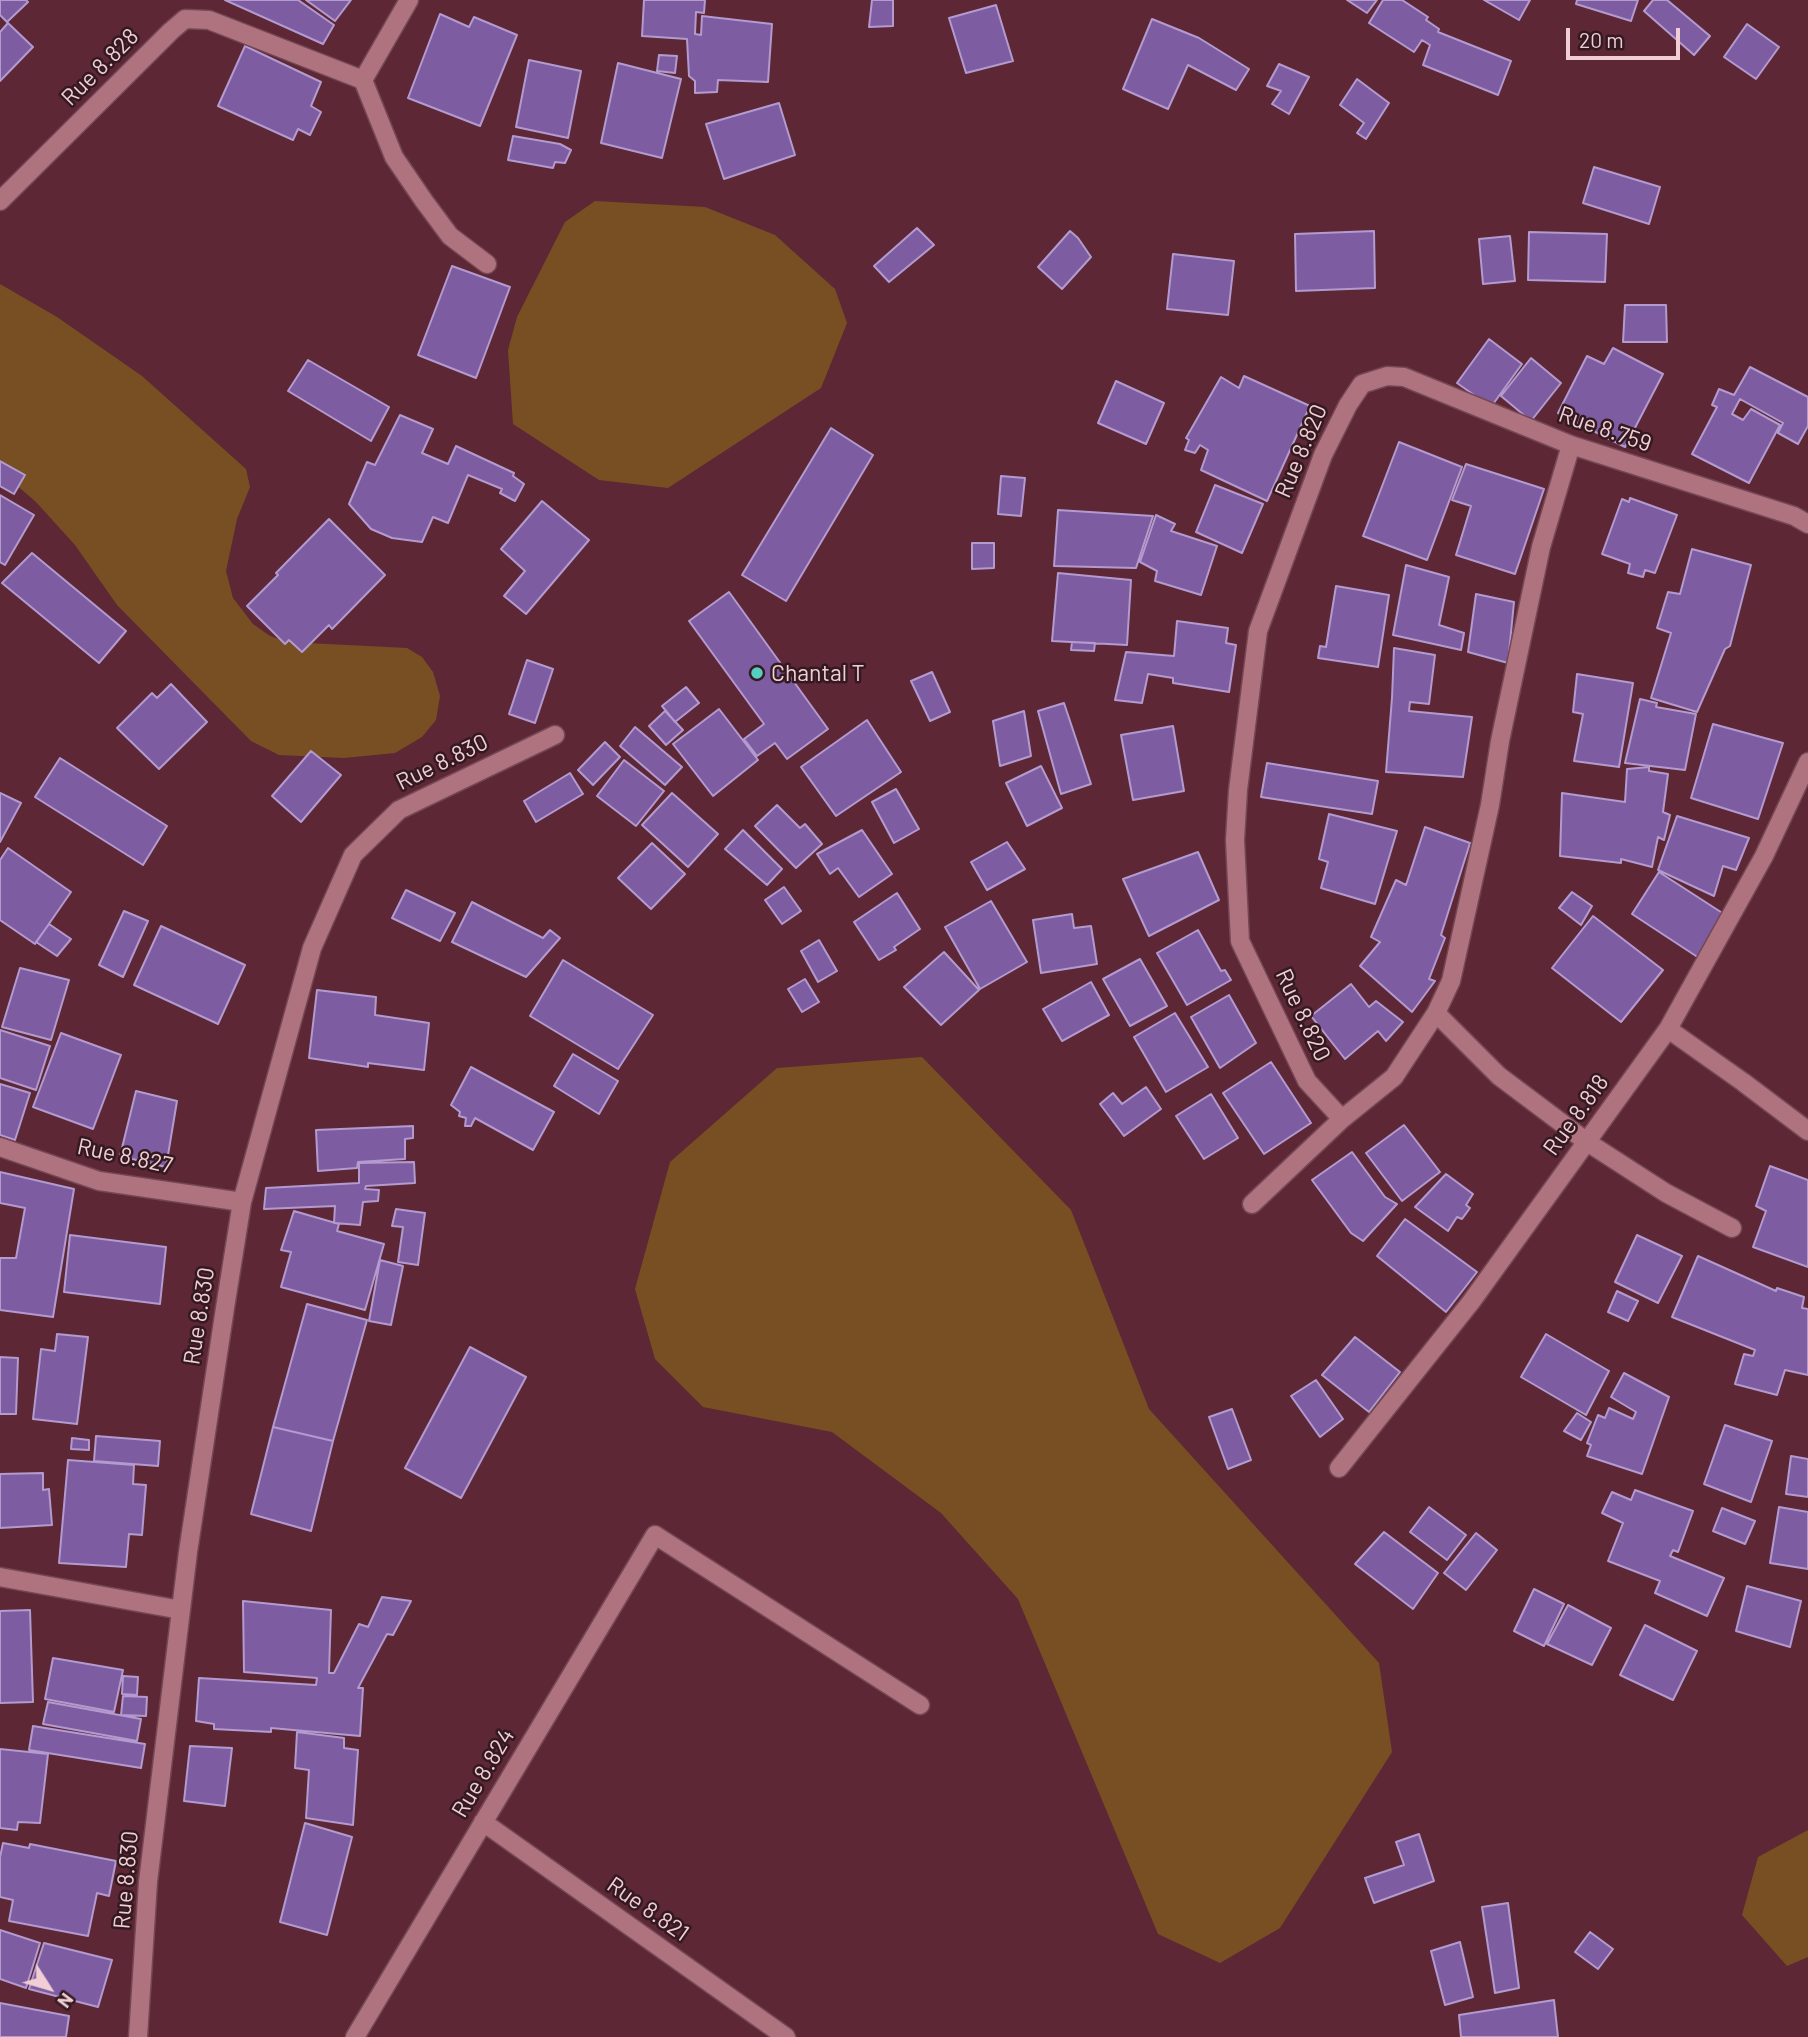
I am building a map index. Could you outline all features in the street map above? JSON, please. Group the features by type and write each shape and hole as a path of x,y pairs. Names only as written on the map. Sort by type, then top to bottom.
{"street":[{"path":"409,0 363,80 394,157 416,190 450,236 487,264"},
{"name":"Rue 8.828","path":"0,201 186,19 209,20 363,80"},
{"name":"Rue 8.820","path":"1342,1119 1307,1081 1240,941 1235,840 1238,790 1258,631 1323,455 1348,405 1362,384 1387,376"},
{"name":"Rue 8.759","path":"1387,376 1404,377 1571,445 1794,516 1808,524"},
{"path":"1252,1204 1342,1119 1394,1077 1436,1013 1451,981 1490,806 1500,741 1541,547 1571,445"},
{"name":"Rue 8.830","path":"138,2037 148,1882 181,1610 242,1202 312,948 353,855 399,810 555,734"},
{"name":"Rue 8.818","path":"1339,1468 1471,1302 1668,1029 1764,856 1808,762"},
{"path":"1436,1013 1499,1076 1587,1142 1666,1193 1732,1228"},
{"path":"1668,1029 1808,1131"},
{"name":"Rue 8.827","path":"0,1147 99,1181 242,1202"},
{"name":"Rue 8.824","path":"355,2037 655,1535 920,1704"},
{"path":"0,1577 181,1610"},
{"name":"Rue 8.821","path":"482,1822 786,2037"}],"shaded area":[{"path":"595,201 705,207 775,235 835,289 847,323 821,388 668,488 599,480 513,424 508,350 517,317 565,222"},
{"path":"0,284 57,317 142,376 246,469 250,487 237,519 226,571 233,598 253,624 270,636 287,642 407,648 422,657 433,672 440,696 436,720 422,737 395,753 344,758 279,755 251,741 117,605 75,545 36,502 0,471"},
{"path":"922,1057 1071,1210 1149,1409 1379,1663 1392,1752 1280,1928 1220,1963 1158,1934 1018,1599 941,1513 832,1432 703,1407 655,1359 635,1289 670,1162 777,1068"},
{"path":"1808,1830 1808,1957 1787,1966 1742,1915 1758,1857"}],"building":[{"path":"0,0 28,2 7,22 0,15"},
{"path":"225,0 298,0 334,25 323,44"},
{"path":"306,0 351,0 335,21"},
{"path":"644,0 705,0 704,13 696,12 695,34 701,35 702,16 772,24 768,82 718,80 717,92 695,93 695,81 689,76 687,39 642,36"},
{"path":"872,0 893,0 893,26 869,27"},
{"path":"1347,0 1377,0 1367,13"},
{"path":"1383,0 1402,0 1428,17 1426,20 1439,29 1438,32 1511,61 1498,95 1423,65 1430,45 1422,40 1414,52 1369,23"},
{"path":"1484,0 1530,0 1519,20"},
{"path":"1577,0 1638,0 1631,21 1576,4"},
{"path":"1653,0 1667,0 1710,36 1694,55 1644,11"},
{"path":"996,5 1013,61 966,73 949,18"},
{"path":"440,14 469,27 474,17 517,35 480,126 408,98"},
{"path":"1152,19 1199,38 1249,69 1236,90 1188,65 1168,109 1123,89"},
{"path":"8,23 33,47 0,81 0,32"},
{"path":"1747,24 1779,47 1756,79 1724,57"},
{"path":"245,46 321,82 311,106 321,112 310,135 298,129 293,140 218,106"},
{"path":"659,55 677,56 675,73 657,71"},
{"path":"529,60 581,71 568,138 516,127"},
{"path":"618,63 681,79 662,158 601,143"},
{"path":"1279,64 1309,77 1289,114 1272,104 1281,91 1267,86"},
{"path":"1357,79 1389,103 1366,139 1357,133 1364,123 1340,105"},
{"path":"779,103 795,155 724,179 706,124"},
{"path":"513,136 560,144 571,150 565,163 555,162 553,168 508,160"},
{"path":"1594,167 1660,187 1649,224 1583,203"},
{"path":"917,228 934,245 889,282 874,266"},
{"path":"1070,231 1091,257 1062,289 1038,267"},
{"path":"1374,231 1375,288 1296,291 1295,234"},
{"path":"1529,232 1607,234 1605,282 1528,280"},
{"path":"1510,236 1515,281 1483,284 1479,239"},
{"path":"1173,254 1234,261 1228,315 1167,309"},
{"path":"452,266 510,287 476,378 418,355"},
{"path":"1625,305 1666,305 1667,342 1623,342"},
{"path":"1489,339 1522,364 1491,407 1457,383"},
{"path":"1613,348 1663,374 1625,447 1558,413 1587,356 1604,364"},
{"path":"1531,358 1561,383 1531,421 1501,396"},
{"path":"308,360 389,407 371,441 288,391"},
{"path":"1750,367 1808,397 1808,426 1798,444 1778,433 1783,423 1740,399 1732,414 1743,420 1751,409 1780,425 1749,483 1692,454 1717,407 1712,405 1719,389 1734,395"},
{"path":"1244,376 1310,406 1267,501 1201,470 1208,450 1200,445 1195,453 1185,450 1189,440 1186,438 1221,377 1239,388"},
{"path":"1116,381 1164,403 1146,444 1098,423"},
{"path":"400,415 433,429 422,453 448,464 456,446 514,473 513,476 524,484 515,501 500,493 502,489 468,475 448,523 433,517 422,542 392,538 371,529 349,504 367,462 375,465"},
{"path":"831,428 873,455 786,601 742,575"},
{"path":"1399,442 1462,467 1427,560 1363,536"},
{"path":"0,461 25,475 14,494 0,486"},
{"path":"1466,464 1544,489 1515,574 1456,555 1471,506 1452,500"},
{"path":"1001,476 1025,478 1021,516 998,514"},
{"path":"1215,485 1263,504 1242,553 1196,532"},
{"path":"0,495 34,515 5,565 0,562"},
{"path":"1630,498 1677,515 1655,573 1645,570 1643,577 1628,573 1630,564 1602,554 1622,499 1629,502"},
{"path":"542,501 589,540 526,614 504,596 525,571 501,549"},
{"path":"1058,510 1153,516 1136,568 1054,566"},
{"path":"1156,515 1175,524 1171,531 1217,546 1201,595 1155,581 1157,571 1140,562"},
{"path":"329,519 385,575 332,629 329,625 302,652 289,640 285,644 247,606"},
{"path":"972,543 994,543 994,568 972,569"},
{"path":"1692,549 1751,565 1730,646 1725,649 1697,712 1651,698 1671,633 1657,628 1668,592 1680,594"},
{"path":"32,553 126,631 99,663 2,583"},
{"path":"1406,565 1449,577 1439,625 1464,633 1461,650 1393,635"},
{"path":"1058,573 1131,580 1127,645 1052,641"},
{"path":"1336,586 1389,595 1378,667 1318,658 1320,646 1326,647"},
{"name":"Chantal T","path":"729,592 828,729 787,759 775,743 757,756 744,739 764,724 689,621"},
{"path":"1476,594 1514,602 1508,663 1468,652"},
{"path":"1177,621 1228,628 1226,643 1236,645 1229,692 1173,683 1173,678 1148,674 1142,703 1115,700 1126,652 1174,656"},
{"path":"1072,642 1095,643 1094,651 1071,650"},
{"path":"1394,648 1435,655 1429,704 1410,702 1409,711 1472,717 1463,777 1386,772"},
{"path":"527,660 553,669 535,723 509,714"},
{"path":"932,672 950,712 930,721 911,681"},
{"path":"1577,674 1633,683 1619,767 1574,761 1583,714 1573,712"},
{"path":"171,684 207,722 159,769 117,728 152,693 157,698"},
{"path":"686,687 699,703 675,722 662,706"},
{"path":"1640,699 1657,703 1656,707 1696,714 1685,770 1625,763"},
{"path":"1064,703 1091,784 1061,794 1038,711"},
{"path":"719,709 758,760 713,796 673,744"},
{"path":"665,711 683,730 666,745 649,726"},
{"path":"1024,711 1031,756 1000,766 993,721"},
{"path":"867,720 901,772 836,816 801,767"},
{"path":"1713,724 1783,743 1758,819 1691,798"},
{"path":"1173,726 1184,791 1133,800 1121,735"},
{"path":"635,727 682,767 665,785 620,746"},
{"path":"605,742 620,757 593,785 578,770"},
{"path":"311,751 341,775 301,822 272,796"},
{"path":"60,758 167,826 143,865 35,797"},
{"path":"624,760 664,791 636,826 597,796"},
{"path":"1267,763 1378,781 1372,814 1261,797"},
{"path":"1041,766 1062,808 1027,826 1006,783"},
{"path":"1649,767 1649,771 1668,774 1663,812 1670,815 1664,840 1658,837 1652,867 1621,859 1621,863 1560,856 1562,793 1625,802 1627,769"},
{"path":"570,773 583,794 536,822 524,801"},
{"path":"896,789 919,829 894,843 872,802"},
{"path":"0,793 21,803 0,842"},
{"path":"672,793 718,834 688,867 642,825"},
{"path":"777,805 800,828 805,824 822,844 796,868 755,826"},
{"path":"1329,814 1397,831 1375,904 1321,888 1328,862 1319,859"},
{"path":"1677,816 1749,838 1736,870 1723,866 1714,896 1658,870"},
{"path":"1425,827 1470,843 1441,935 1445,938 1429,979 1435,981 1412,1012 1360,966 1380,942 1371,937 1396,880 1406,885"},
{"path":"743,830 782,869 767,885 725,849"},
{"path":"862,830 892,874 859,897 838,868 830,874 817,854"},
{"path":"1007,842 1025,869 987,890 971,862"},
{"path":"652,843 685,874 651,909 618,878"},
{"path":"8,848 71,892 35,944 0,920 0,860"},
{"path":"1198,852 1219,900 1149,936 1123,879"},
{"path":"1659,872 1727,916 1699,958 1632,914"},
{"path":"784,887 801,911 782,924 765,900"},
{"path":"406,890 455,913 440,941 392,918"},
{"path":"1572,892 1592,906 1581,925 1559,908"},
{"path":"897,893 920,929 894,947 896,950 879,960 854,922"},
{"path":"991,901 1027,962 980,989 945,927"},
{"path":"472,902 543,938 550,930 560,938 526,977 452,942"},
{"path":"124,911 148,921 123,977 99,965"},
{"path":"1072,914 1074,928 1091,926 1097,964 1041,973 1033,920"},
{"path":"1593,916 1663,970 1621,1022 1552,968"},
{"path":"49,924 71,939 57,956 36,942"},
{"path":"161,926 245,965 218,1024 134,985"},
{"path":"1198,930 1221,971 1225,970 1231,980 1187,1005 1157,953"},
{"path":"819,940 837,971 818,982 801,951"},
{"path":"944,952 979,990 941,1025 904,987"},
{"path":"1140,959 1167,1006 1130,1026 1103,979"},
{"path":"563,960 653,1015 618,1069 530,1016"},
{"path":"20,968 69,980 51,1040 2,1027"},
{"path":"805,979 819,1002 802,1012 788,989"},
{"path":"1091,982 1109,1015 1062,1041 1043,1009"},
{"path":"1351,984 1369,1007 1376,1001 1403,1022 1386,1041 1378,1031 1345,1059 1311,1016"},
{"path":"317,990 376,997 375,1015 429,1023 424,1070 368,1063 368,1067 309,1058"},
{"path":"1229,995 1256,1043 1220,1068 1191,1017"},
{"path":"1175,1013 1208,1067 1166,1092 1134,1037"},
{"path":"0,1030 50,1046 36,1090 0,1078"},
{"path":"61,1033 121,1055 93,1129 33,1107"},
{"path":"573,1054 618,1081 599,1114 554,1086"},
{"path":"1271,1062 1311,1123 1264,1154 1223,1093"},
{"path":"471,1067 554,1112 533,1150 475,1118 471,1126 465,1126 466,1118 459,1116 460,1112 451,1105"},
{"path":"0,1084 30,1093 15,1140 0,1135"},
{"path":"1146,1087 1161,1109 1124,1136 1100,1104 1113,1093 1122,1104"},
{"path":"136,1091 177,1101 166,1167 120,1156"},
{"path":"1211,1094 1238,1138 1204,1159 1176,1116"},
{"path":"1404,1125 1440,1172 1402,1201 1366,1153"},
{"path":"413,1126 413,1138 405,1139 405,1159 358,1162 357,1168 318,1171 316,1130"},
{"path":"1352,1152 1385,1197 1397,1204 1363,1241 1351,1233 1312,1180"},
{"path":"414,1162 415,1183 366,1186 365,1189 379,1190 378,1201 363,1202 360,1225 334,1223 335,1206 264,1209 266,1188 359,1183 359,1163"},
{"path":"1770,1166 1808,1180 1808,1267 1753,1247 1766,1211 1756,1206"},
{"path":"0,1172 74,1189 53,1317 0,1310 0,1258 16,1258 25,1208 0,1203"},
{"path":"1446,1174 1473,1194 1466,1205 1470,1208 1462,1219 1457,1217 1448,1231 1415,1207"},
{"path":"396,1209 425,1213 418,1265 398,1262 403,1227 392,1226"},
{"path":"294,1211 339,1224 337,1231 384,1244 365,1310 281,1287 291,1252 281,1250"},
{"path":"1405,1219 1477,1272 1446,1312 1377,1256"},
{"path":"70,1235 166,1247 160,1304 64,1292"},
{"path":"1637,1235 1682,1256 1658,1303 1615,1282"},
{"path":"1698,1256 1776,1291 1777,1288 1804,1297 1802,1308 1808,1309 1808,1375 1785,1370 1777,1395 1735,1384 1744,1354 1753,1356 1755,1350 1672,1317"},
{"path":"380,1260 403,1266 391,1325 369,1321"},
{"path":"1617,1291 1638,1301 1628,1321 1608,1312"},
{"path":"307,1304 367,1320 333,1441 273,1427"},
{"path":"57,1334 88,1337 77,1424 33,1419 41,1349 55,1351"},
{"path":"1546,1334 1609,1371 1586,1415 1521,1377"},
{"path":"1355,1337 1400,1372 1369,1412 1322,1375"},
{"path":"470,1347 526,1377 461,1498 405,1468"},
{"path":"0,1357 18,1358 16,1414 0,1414"},
{"path":"1624,1373 1669,1397 1642,1474 1587,1456 1591,1445 1587,1443 1598,1415 1605,1418 1609,1408 1633,1419 1636,1412 1611,1397"},
{"path":"1316,1380 1343,1419 1320,1437 1291,1396"},
{"path":"1232,1409 1251,1460 1228,1469 1209,1417"},
{"path":"1577,1413 1591,1422 1581,1440 1564,1431"},
{"path":"1725,1425 1772,1441 1751,1502 1704,1484"},
{"path":"273,1427 333,1441 311,1531 251,1514"},
{"path":"96,1436 160,1441 158,1466 94,1461"},
{"path":"72,1438 89,1440 89,1450 71,1449"},
{"path":"1791,1456 1808,1459 1808,1497 1786,1494"},
{"path":"68,1460 134,1465 133,1484 146,1485 142,1535 129,1534 126,1567 59,1563"},
{"path":"43,1473 43,1490 49,1489 52,1525 0,1528 0,1474"},
{"path":"1635,1490 1693,1511 1678,1552 1673,1550 1670,1556 1724,1578 1707,1616 1655,1593 1660,1581 1608,1561 1623,1523 1602,1513 1612,1492 1631,1500"},
{"path":"1429,1507 1466,1535 1447,1560 1410,1532"},
{"path":"1779,1507 1808,1512 1808,1569 1770,1563"},
{"path":"1722,1508 1755,1521 1745,1544 1713,1531"},
{"path":"1384,1532 1438,1573 1413,1609 1355,1564"},
{"path":"1476,1533 1497,1550 1466,1590 1444,1573"},
{"path":"1747,1586 1801,1601 1790,1647 1736,1631"},
{"path":"1534,1589 1564,1604 1544,1646 1514,1631"},
{"path":"382,1597 411,1601 393,1635 387,1634 358,1688 363,1688 360,1736 271,1728 271,1732 214,1729 214,1724 196,1721 199,1678 316,1685 317,1678 244,1672 243,1601 331,1610 329,1673 334,1673 359,1624 368,1627"},
{"path":"1568,1605 1611,1628 1592,1665 1547,1644"},
{"path":"30,1610 33,1702 0,1703 0,1611"},
{"path":"1645,1625 1697,1651 1673,1700 1620,1675"},
{"path":"53,1658 123,1670 114,1712 45,1699"},
{"path":"123,1676 138,1677 137,1695 122,1694"},
{"path":"123,1696 147,1697 146,1716 121,1715"},
{"path":"48,1702 141,1719 137,1741 43,1724"},
{"path":"33,1726 145,1744 141,1768 29,1750"},
{"path":"297,1732 344,1738 344,1748 358,1750 353,1825 306,1818 309,1770 295,1768"},
{"path":"190,1746 232,1748 225,1806 184,1801"},
{"path":"0,1749 48,1754 40,1823 18,1822 17,1830 0,1828"},
{"path":"305,1823 352,1837 327,1935 280,1922"},
{"path":"1419,1834 1434,1881 1374,1903 1365,1878 1404,1865 1396,1842"},
{"path":"3,1843 29,1848 30,1844 116,1861 109,1896 97,1893 88,1936 9,1921 13,1900 0,1897 0,1857"},
{"path":"1508,1903 1519,1988 1495,1993 1482,1907"},
{"path":"0,1930 40,1943 26,1988 0,1979"},
{"path":"1590,1932 1613,1949 1598,1969 1575,1952"},
{"path":"1460,1942 1473,1997 1445,2005 1431,1951"},
{"path":"44,1943 112,1960 98,2007 29,1989"},
{"path":"1554,2000 1558,2037 1461,2037 1459,2015"},
{"path":"0,2003 69,2016 66,2037 0,2037"}],"place":[{"name":"Chantal T","path":"757,673"}]}
